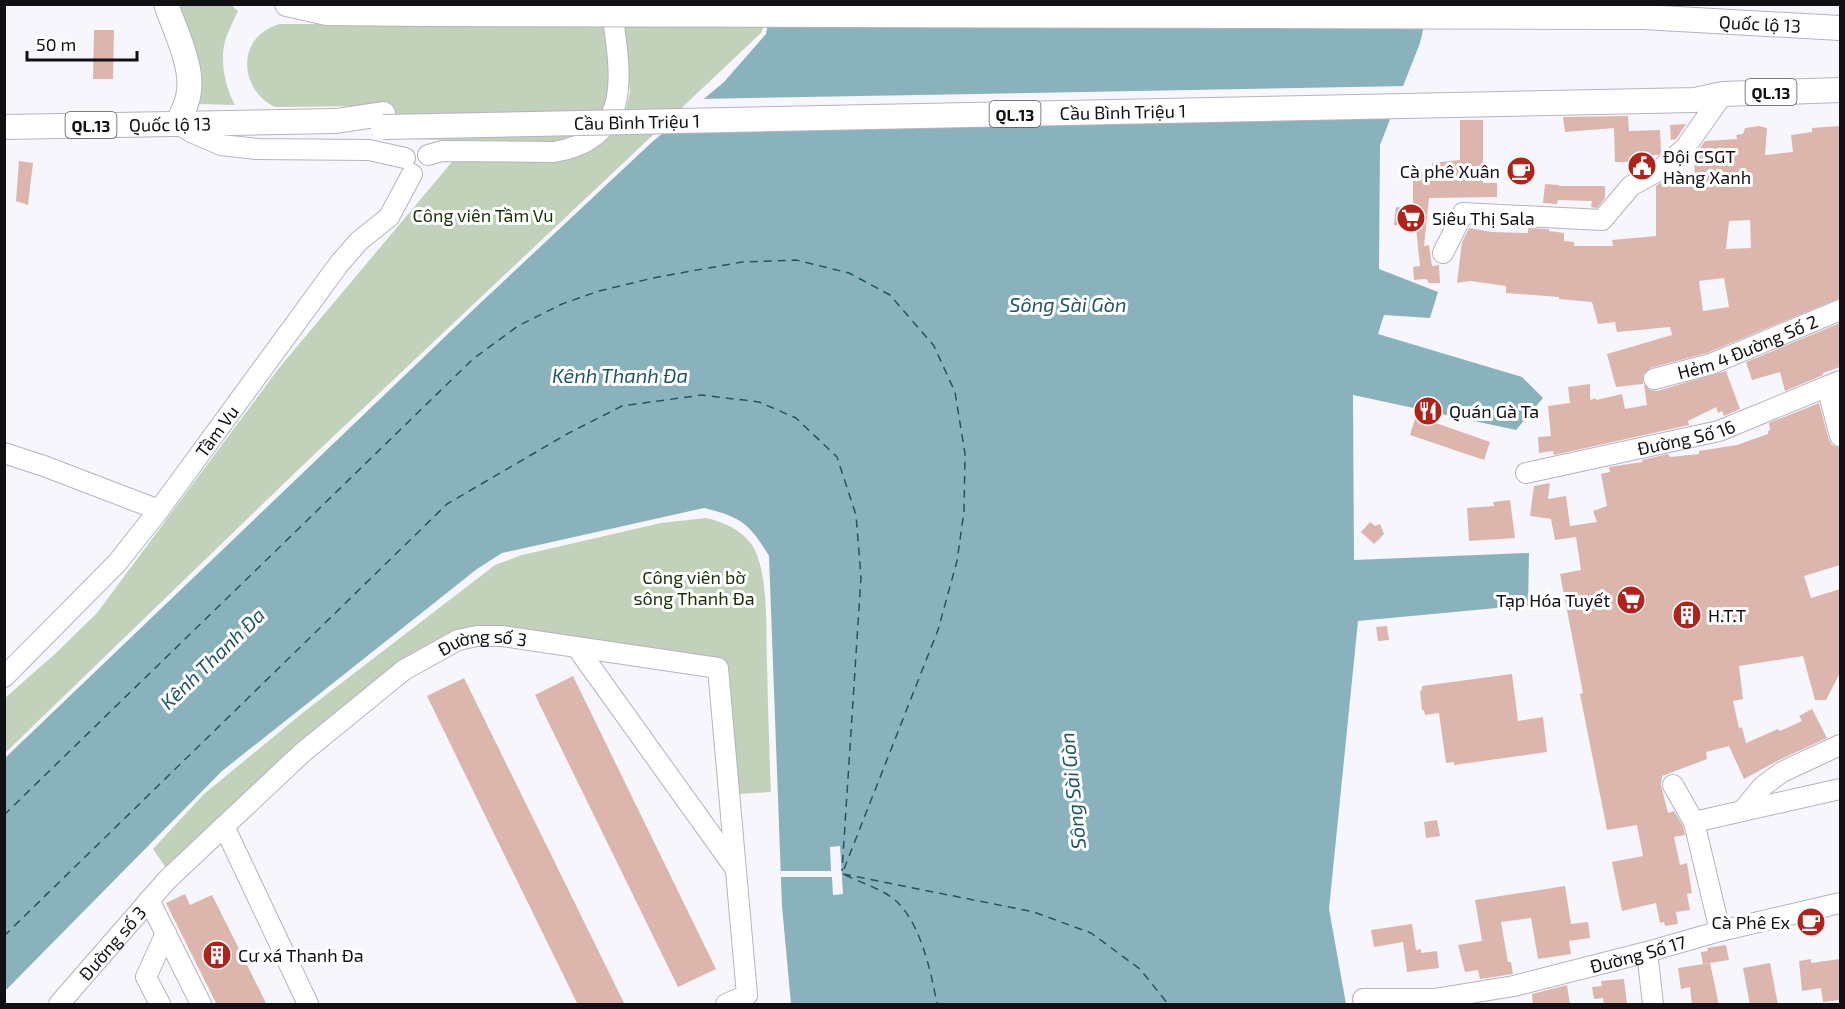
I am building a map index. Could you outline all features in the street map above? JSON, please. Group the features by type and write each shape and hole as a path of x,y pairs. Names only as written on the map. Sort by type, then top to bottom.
{"main road":[{"path":"166,4 184,57 190,85 178,124"},
{"name":"Quốc lộ 13","path":"287,4 327,13 1643,17 1840,28"},
{"name":"Cầu Bình Triệu 1","path":"383,121 1646,96 1694,90 1723,94"},
{"name":"QL.13","path":"1723,94 1840,90"},
{"name":"Quốc lộ 13","path":"4,127 383,121"}],"street":[{"path":"178,124 221,144 257,149 369,150 408,166 413,150 419,150 428,155 442,151 554,152 572,149 592,140 606,125 615,110 620,76 611,4"},
{"path":"1443,253 1463,213 1602,220 1631,186 1658,171 1685,148 1723,94"},
{"name":"Tầm Vu","path":"4,678 117,563 159,510 339,264 359,241 389,217 408,166"},
{"name":"Hẻm 4 Đường Số 2","path":"1654,379 1711,364 1840,310"},
{"path":"1834,384 1840,436"},
{"name":"Đường Số 16","path":"1526,473 1719,431 1834,384"},
{"path":"4,453 159,510"},
{"name":"Đường số 3","path":"58,1005 167,880 302,753 404,670 458,640 477,636 502,636 718,668 747,995 726,1005"},
{"path":"578,649 735,868"},
{"path":"1743,810 1763,786 1782,772 1840,745"},
{"path":"1673,785 1694,822 1720,931"},
{"path":"1694,822 1840,789"},
{"path":"224,826 308,1005"},
{"path":"149,900 201,1005"},
{"name":"Đường Số 17","path":"1363,999 1434,1002 1515,995 1720,931 1840,903"},
{"path":"160,1005 146,977 166,933"},
{"path":"1647,952 1653,1005"}],"green space":[{"path":"176,5 231,5 238,11 226,38 223,54 228,90 235,105 199,104 189,37"},
{"path":"602,5 612,81 606,110 587,132 560,142 394,139 381,106 275,107 263,99 254,88 249,76 247,63 249,51 255,40 266,30 280,24 422,24"},
{"name":"Công viên Tầm Vu","path":"621,5 765,22 761,33 300,468 5,753 5,698 97,613 279,368 451,163 456,159 568,159 580,156 602,144 619,125 625,114 630,91"},
{"name":"Công viên bờ sông Thanh Đa","path":"706,518 719,521 743,535 752,545 761,570 766,619 771,792 737,794 727,665 721,659 589,642 504,628 384,675 279,760 166,868 153,849 204,794 305,711 495,565 522,555 661,523"}],"water":[{"name":"Sông Sài Gòn","path":"1429,5 1420,43 1380,145 1379,269 1438,292 1430,318 1384,315 1378,334 1522,377 1543,398 1516,430 1353,395 1354,560 1529,553 1528,605 1358,621 1329,909 1346,1004 791,1004 782,906 769,556 756,536 743,523 736,518 704,508 502,553 477,569 222,771 5,991 5,758 474,309 651,143 724,82 766,34 771,10"}],"pier":[{"path":"1407,86 1397,111 668,125 699,99"},
{"path":"840,846 843,894 833,895 832,877 781,877 781,871 831,871 830,847"}],"building":[{"path":"94,30 114,30 113,79 93,79"},
{"path":"1628,116 1629,131 1660,130 1661,153 1659,155 1638,155 1638,162 1615,162 1614,128 1565,132 1563,117"},
{"path":"1460,120 1483,120 1483,183 1497,183 1497,197 1429,198 1424,246 1429,245 1432,266 1439,265 1440,283 1428,283 1425,279 1414,280 1413,267 1420,266 1416,227 1394,225 1396,207 1413,209 1413,173 1433,173 1432,163 1460,160"},
{"path":"1686,124 1676,139 1671,140 1670,125"},
{"path":"1759,126 1767,128 1765,155 1793,152 1791,135 1812,132 1812,128 1840,126 1840,298 1707,353 1650,368 1643,375 1643,384 1616,387 1607,354 1672,335 1670,327 1617,332 1615,322 1598,324 1592,302 1506,293 1506,286 1470,281 1457,283 1462,242 1469,228 1492,232 1528,233 1528,228 1549,229 1549,231 1564,233 1564,241 1574,242 1574,246 1613,246 1612,240 1656,236 1656,186 1660,183 1684,183 1683,179 1695,177 1694,156 1705,141 1737,139 1736,135 1743,134 1745,128","holes":["1750,220 1751,248 1726,249 1729,221","1724,278 1729,307 1703,311 1699,281"]},
{"path":"19,161 33,163 28,205 16,201"},
{"path":"1545,184 1605,186 1605,198 1597,208 1591,207 1592,201 1558,200 1557,204 1543,203"},
{"path":"1840,323 1840,367 1785,391 1780,372 1752,380 1746,362"},
{"path":"1726,371 1740,409 1724,416 1722,411 1718,413 1716,407 1688,421 1689,425 1554,455 1553,451 1539,453 1538,437 1551,436 1548,406 1570,403 1568,387 1590,384 1590,400 1622,394 1625,409 1647,405 1644,384 1650,390 1657,391"},
{"path":"1819,403 1829,440 1832,445 1840,448 1840,565 1804,576 1811,598 1840,589 1840,673 1826,700 1815,700 1803,656 1739,666 1743,699 1733,701 1739,728 1742,727 1746,743 1802,721 1799,716 1812,709 1827,738 1744,779 1729,746 1706,752 1707,759 1662,776 1661,785 1668,813 1674,811 1683,826 1685,835 1674,837 1680,865 1687,863 1692,893 1687,894 1690,910 1676,912 1678,924 1665,926 1664,922 1660,923 1656,903 1622,911 1612,862 1643,856 1637,825 1607,830 1580,694 1583,693 1560,574 1581,570 1576,537 1555,540 1551,519 1530,516 1534,486 1550,483 1548,499 1566,496 1570,526 1597,522 1593,511 1607,506 1601,474 1610,472 1609,467 1642,462 1642,460 1668,454 1670,457 1699,454 1699,451 1737,445 1768,434 1769,423"},
{"path":"1416,416 1490,442 1484,460 1410,435"},
{"path":"1510,500 1515,538 1469,541 1467,508 1494,506 1493,502"},
{"path":"1370,522 1375,526 1380,524 1384,534 1374,544 1361,532"},
{"path":"1387,626 1389,640 1378,641 1376,627"},
{"path":"1512,674 1518,721 1543,717 1547,752 1454,765 1454,762 1446,763 1439,713 1425,715 1422,710 1420,691 1422,686"},
{"path":"573,676 716,969 678,987 535,695"},
{"path":"464,678 625,1005 578,1005 427,696"},
{"path":"1437,820 1440,836 1426,838 1424,822"},
{"path":"1565,886 1571,924 1588,922 1590,938 1569,941 1571,954 1538,959 1531,918 1501,922 1508,962 1511,962 1513,974 1480,979 1478,970 1465,972 1458,945 1482,941 1475,900"},
{"name":"Cư xá Thanh Đa","path":"185,894 190,905 212,895 267,1005 217,1005 166,903"},
{"path":"1412,924 1416,950 1421,949 1421,953 1437,951 1439,968 1407,972 1403,942 1374,947 1371,930"},
{"path":"1726,945 1729,960 1703,964 1701,952 1708,951 1707,948"},
{"path":"1811,959 1811,963 1840,959 1840,1000 1823,1002 1821,988 1802,991 1799,961"},
{"path":"1710,963 1719,1005 1692,1005 1690,987 1681,989 1678,968"},
{"path":"1770,963 1778,1005 1750,1005 1743,968"},
{"path":"1624,979 1627,1005 1604,1005 1603,998 1594,999 1592,987 1602,986 1601,981"},
{"path":"1567,985 1570,1005 1533,1005 1532,994"}],"ferry route":[{"path":"4,815 473,359 518,326 562,304 599,291 653,278 742,262 796,260 849,273 890,295 934,346 955,392 965,454 964,511 957,561 938,630 842,874"},
{"path":"4,936 447,504 567,434 622,406 702,395 759,402 796,418 837,457 856,515 861,577 842,871"},
{"path":"843,874 1034,912 1091,933 1140,969 1168,1004"},
{"path":"845,875 888,895 908,915 922,944 937,1004"}],"place":[{"name":"Đội CSGT Hàng Xanh","path":"1642,166"},
{"name":"Cà phê Xuân","path":"1521,171"},
{"name":"Siêu Thị Sala","path":"1411,218"},
{"name":"Quán Gà Ta","path":"1428,411"},
{"name":"Tạp Hóa Tuyết","path":"1631,600"},
{"name":"H.T.T","path":"1687,615"},
{"name":"Cà Phê Ex","path":"1811,922"},
{"name":"Cư xá Thanh Đa","path":"217,955"}],"water label":[{"name":"Kênh Thanh Đa","path":"620,375"},
{"name":"Kênh Thanh Đa","path":"212,658"}]}
